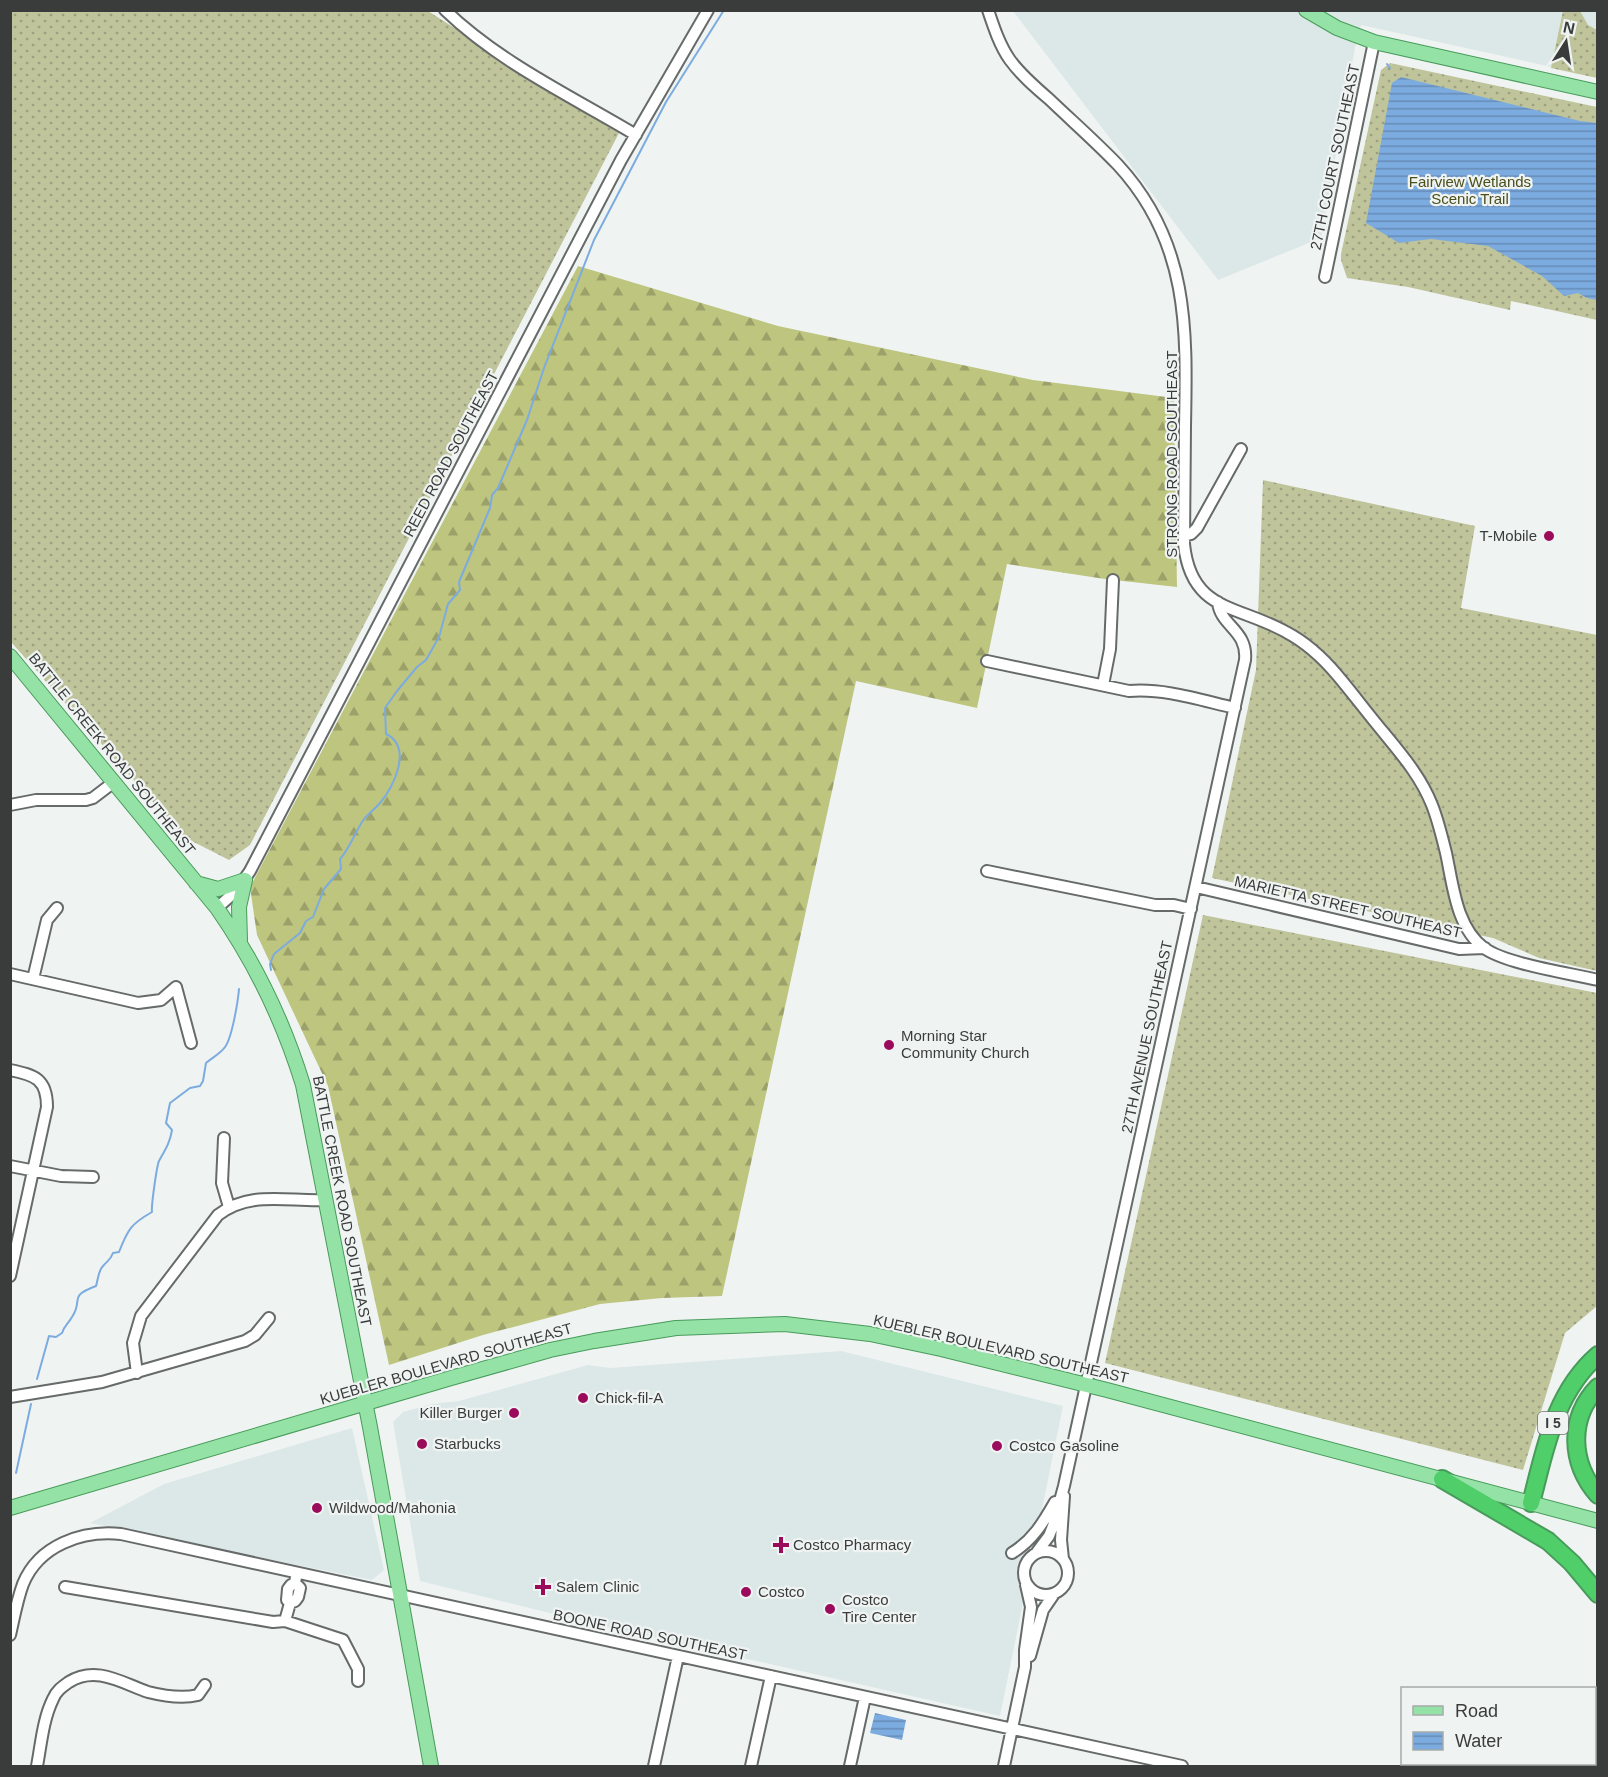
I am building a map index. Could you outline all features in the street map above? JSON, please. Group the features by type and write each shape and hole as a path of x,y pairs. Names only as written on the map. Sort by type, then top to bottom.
{"highway":[{"name":"I 5","path":"1531,1503 1546,1443 1562,1400 1581,1371 1598,1355"},
{"path":"1598,1386 1588,1396 1580,1414 1576,1432 1576,1452 1580,1469 1598,1495"},
{"path":"1443,1479 1548,1541 1572,1563 1598,1594"}],"main road":[{"path":"1306,10 1337,28 1374,42 1598,92"},
{"name":"BATTLE CREEK ROAD SOUTHEAST","path":"10,656 218,908 240,942 273,1008 297,1064 326,1200 431,1767"},
{"path":"196,883 218,889 230,887 245,880"},
{"path":"240,942 239,907 245,880"},
{"name":"KUEBLER BOULEVARD SOUTHEAST","path":"10,1508 364,1403 568,1346 676,1328 785,1324 870,1334 941,1349 1598,1521"}],"street":[{"name":"REED ROAD SOUTHEAST","path":"218,908 245,880 636,135 708,10"},
{"name":"STRONG ROAD SOUTHEAST","path":"988,10 1001,44 1011,61 1125,174 1148,204 1168,247 1182,297 1186,337 1184,536 1185,559 1190,575 1199,589 1218,602 1285,631 1316,652 1350,690 1415,773 1434,810 1462,919 1471,935 1485,948"},
{"path":"449,12 474,37 506,59 636,135"},
{"name":"27TH COURT SOUTHEAST","path":"1325,277 1374,42"},
{"path":"1184,536 1191,534 1197,528 1241,448"},
{"path":"1103,686 1110,649 1113,580"},
{"name":"27TH AVENUE SOUTHEAST","path":"1037,1552 1049,1536 1064,1486 1235,708 1246,650 1241,636 1220,613 1218,602"},
{"path":"987,661 1129,691 1170,693 1235,708"},
{"path":"10,805 36,800 86,800 93,798 114,782"},
{"path":"987,871 1155,905 1174,905 1191,909"},
{"name":"MARIETTA STREET SOUTHEAST","path":"1196,887 1459,949 1485,948 1507,959 1598,980"},
{"path":"33,979 47,920 57,908"},
{"path":"10,975 138,1003 161,1000 176,987 191,1043"},
{"path":"10,1070 36,1077 47,1095 47,1107 10,1276"},
{"path":"224,1138 222,1184 230,1207"},
{"path":"10,1166 61,1176 93,1178"},
{"path":"137,1372 133,1343 141,1316 211,1223 230,1207 248,1201 267,1198 326,1200"},
{"path":"10,1397 94,1384 245,1341 255,1335 269,1318"},
{"path":"1012,1553 1039,1529 1064,1486"},
{"name":"27TH AVENUE SOUTHEAST","path":"1063,1558 1061,1540 1065,1512 1064,1486"},
{"name":"BOONE ROAD SOUTHEAST","path":"10,1635 22,1586 41,1558 67,1541 92,1534 111,1533 156,1540 1182,1767"},
{"path":"1004,1767 1025,1667 1031,1607 1023,1572 1024,1565 1037,1552 1051,1551 1063,1558 1068,1578 1043,1610 1032,1652 1025,1667"},
{"path":"285,1621 290,1603 286,1596 291,1585 295,1583 296,1571"},
{"path":"1026,1584 1041,1595 1054,1594"},
{"path":"64,1587 273,1622 285,1621 343,1640 358,1669 358,1681"},
{"path":"654,1767 678,1656"},
{"path":"37,1767 47,1716 54,1696 59,1689 75,1678 102,1675 147,1691 178,1697 198,1695 205,1684"},
{"path":"751,1767 771,1676"},
{"path":"850,1767 865,1697"}],"shaded area":[{"path":"1013,11 1597,11 1597,77 1361,25 1321,238 1218,280"},
{"path":"841,1351 1063,1406 1000,1716 619,1630 420,1581 393,1422 403,1412 432,1404 459,1401 588,1365 610,1368"},
{"path":"352,1428 384,1570 372,1580 90,1523 164,1484"}],"green space":[{"path":"10,11 428,11 619,133 250,845 229,860 184,837 11,642"},
{"path":"1563,11 1580,11 1588,25 1597,30 1597,78 1551,68"},
{"name":"Fairview Wetlands Scenic Trail","path":"1390,63 1597,107 1597,320 1511,301 1510,310 1408,287 1347,278 1341,254 1381,70"},
{"path":"578,266 778,326 1033,380 1174,398 1177,587 1007,564 977,708 856,681 722,1296 662,1298 600,1304 483,1335 389,1365 328,1086 257,935 250,887"},
{"path":"1263,480 1475,526 1461,608 1597,635 1597,971 1539,958 1493,938 1212,878 1256,670"},
{"path":"1203,915 1597,993 1597,1306 1565,1333 1523,1470 1105,1363"}],"water":[{"name":"Fairview Wetlands Scenic Trail","path":"1401,77 1580,121 1597,123 1597,300 1578,293 1564,296 1542,276 1488,246 1431,239 1399,243 1366,223 1392,83"},
{"path":"875,1713 906,1720 902,1740 870,1733"}],"waterway":[{"path":"271,970 270,964 274,954 300,933 306,921 313,917 324,889 341,869 340,859 361,824 391,787 400,757 394,740 386,734 385,708 417,667 426,660 439,637 448,604 460,590 459,582 490,508 492,495 498,488 527,420 544,368 594,240 666,102 724,10"},
{"path":"1387,64 1390,68"},
{"path":"37,1379 49,1336 56,1337 62,1333 75,1311 79,1296 96,1286 101,1268 113,1253 119,1252 131,1228 152,1212 158,1164 169,1143 172,1130 166,1123 170,1103 190,1088 200,1086 206,1063 225,1047 232,1028 239,989"},
{"path":"16,1473 31,1404"}],"place":[{"name":"T-Mobile","path":"1549,536"},
{"name":"Morning Star Community Church","path":"889,1045"},
{"name":"Chick-fil-A","path":"583,1398"},
{"name":"Killer Burger","path":"514,1413"},
{"name":"Starbucks","path":"422,1444"},
{"name":"Costco Gasoline","path":"997,1446"},
{"name":"Wildwood/Mahonia","path":"317,1508"},
{"name":"Costco Pharmacy","path":"781,1545"},
{"name":"Salem Clinic","path":"543,1587"},
{"name":"Costco","path":"746,1592"},
{"name":"Costco Tire Center","path":"830,1609"}]}
